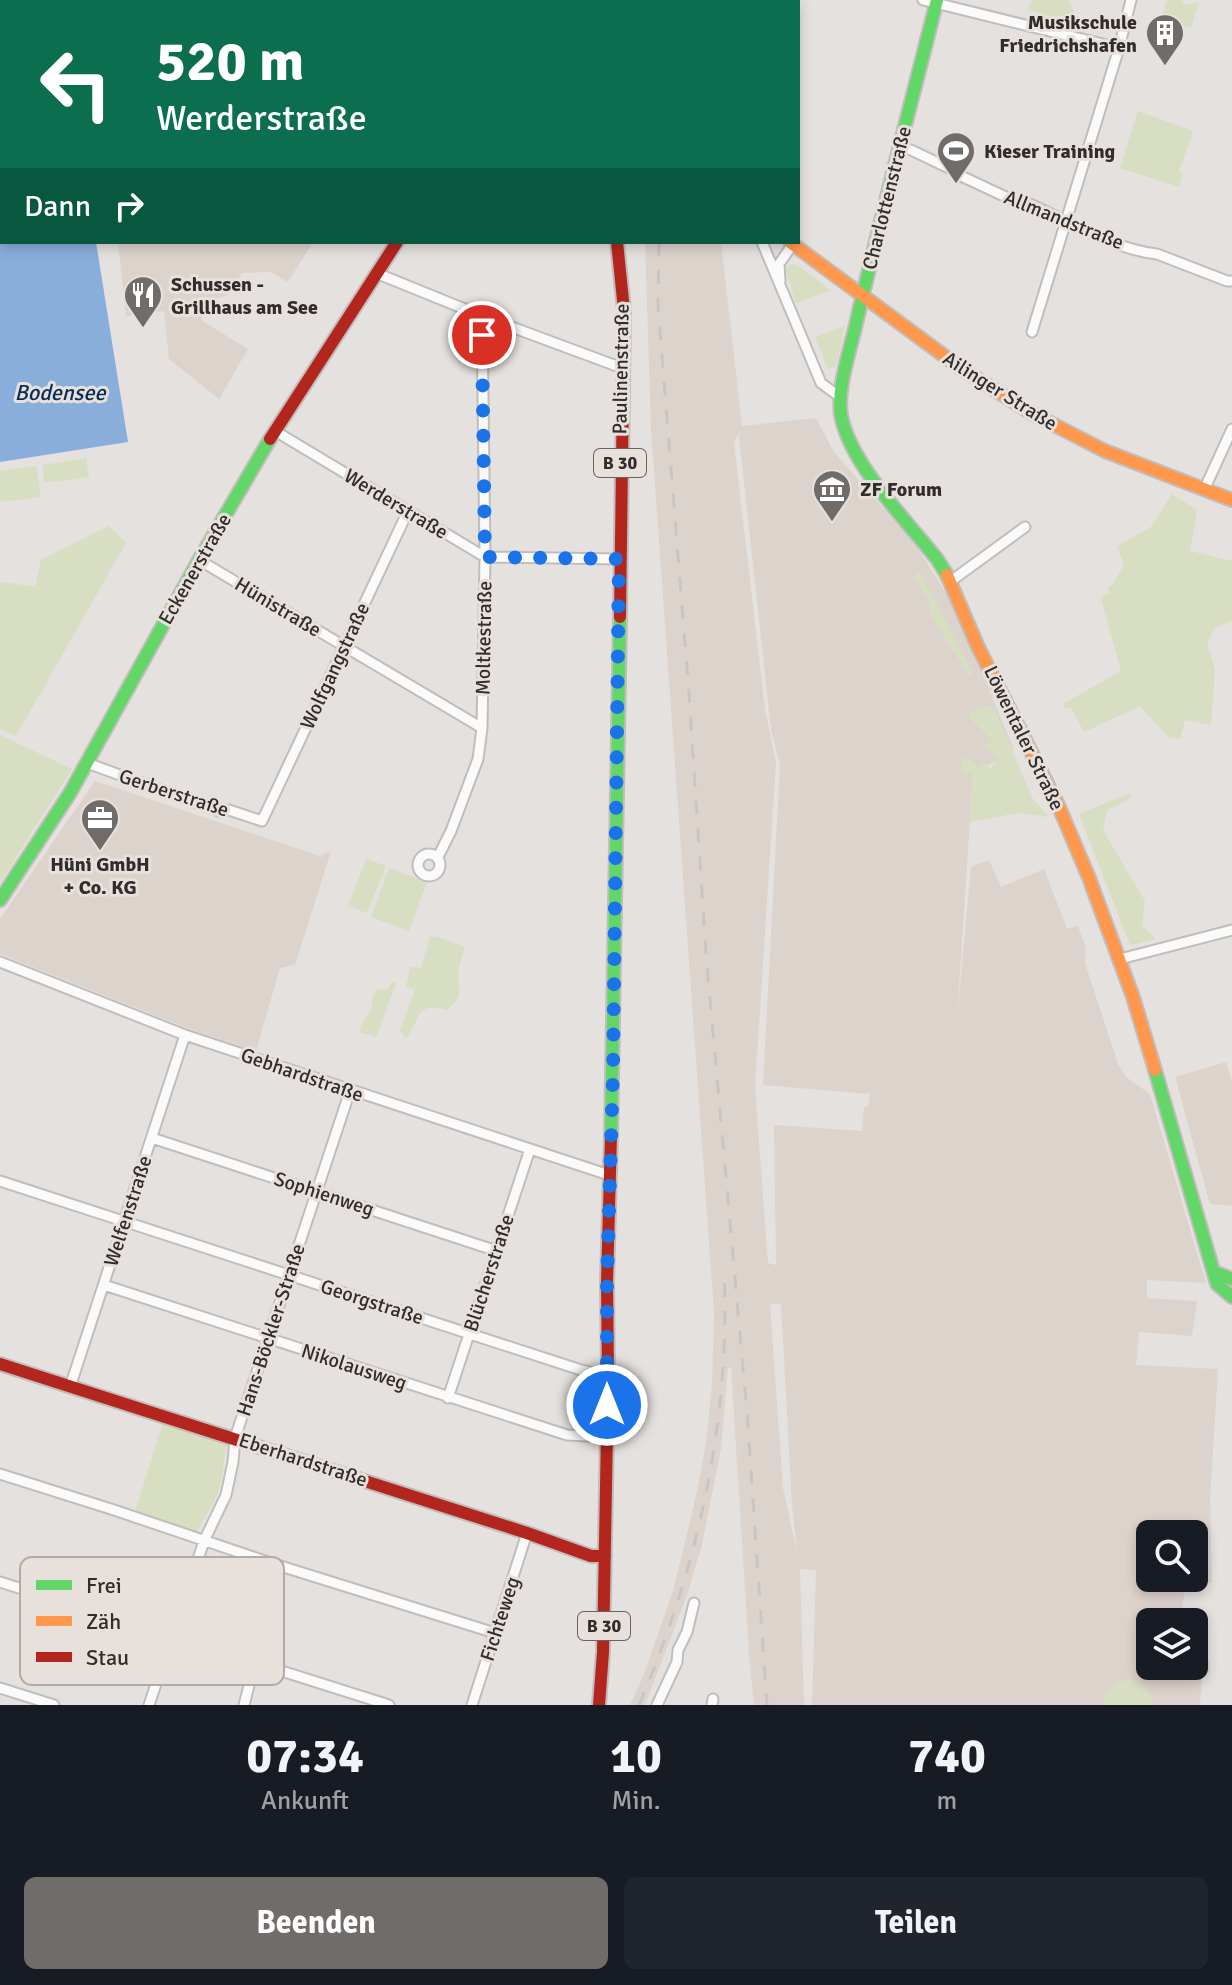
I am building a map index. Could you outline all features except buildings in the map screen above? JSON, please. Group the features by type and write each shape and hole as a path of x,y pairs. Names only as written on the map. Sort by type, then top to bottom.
{"main road":[{"name":"Charlottenstraße","path":"840,397 932,1"},
{"name":"Eckenerstraße","path":"0,900 87,763 199,560 275,431 396,244"},
{"name":"Paulinenstraße","path":"601,1702 624,310 617,244"},
{"name":"Ailinger Straße","path":"792,244 962,369 1033,414 1105,451 1232,500"},
{"name":"Löwentaler Straße","path":"840,397 841,417 862,465 951,581 978,647 1059,807 1120,959 1217,1284 1232,1297"},
{"path":"1214,1272 1232,1279"},
{"name":"Eberhardstraße","path":"0,1364 591,1556 605,1556"}],"street":[{"path":"1032,332 1131,0"},
{"path":"932,1 1119,48"},
{"name":"Allmandstraße","path":"900,147 1021,204 1030,204 1094,234 1144,253 1157,254 1204,274 1232,281"},
{"path":"763,244 821,383 840,397"},
{"path":"780,286 779,264 790,244"},
{"path":"376,273 622,368"},
{"name":"Moltkestraße","path":"438,857 478,759 482,728 485,557 482,316"},
{"path":"1204,490 1232,429"},
{"name":"Werderstraße","path":"275,431 485,557 619,559"},
{"name":"Wolfgangstraße","path":"262,821 408,511"},
{"path":"951,581 1025,527"},
{"name":"Hünistraße","path":"199,560 482,728"},
{"name":"Gerberstraße","path":"87,763 221,812 229,810 262,821"},
{"path":"1120,959 1232,930"},
{"name":"Gebhardstraße","path":"0,962 185,1035 609,1175"},
{"name":"Welfenstraße","path":"70,1387 185,1035"},
{"name":"Hans-Böckler-Straße","path":"198,1557 226,1495 235,1438 350,1091"},
{"name":"Sophienweg","path":"152,1138 497,1251"},
{"name":"Blücherstraße","path":"448,1398 530,1149"},
{"name":"Georgstraße","path":"0,1181 581,1370 608,1376"},
{"name":"Nikolausweg","path":"104,1285 567,1435 607,1437"},
{"path":"0,1474 255,1557"},
{"name":"Fichteweg","path":"472,1705 527,1533"},
{"path":"284,1566 495,1633"},
{"path":"0,1582 20,1588"},
{"path":"657,1705 677,1662 694,1603"},
{"path":"284,1671 389,1705"},
{"name":"Hans-Böckler-Straße","path":"149,1705 155,1685"},
{"path":"244,1705 249,1685"},
{"path":"0,1688 54,1705"}],"shaded area":[{"path":"118,244 312,244 288,282 270,272 242,273 228,295 212,300 201,320 248,349 219,399 169,359 164,311 126,316"},
{"path":"645,244 721,244 742,426 816,418 834,452 917,547 957,611 1014,750 973,774 957,1018 971,867 989,860 1001,887 1044,869 1067,929 1078,926 1086,948 1085,963 1118,1064 1126,1077 1150,1094 1206,1283 1147,1280 1147,1298 1197,1301 1192,1336 1139,1332 1136,1365 1218,1369 1210,1498 1212,1583 1208,1583 1208,1520 1136,1520 1136,1592 1184,1592 1182,1608 1136,1608 1136,1680 1202,1680 1200,1705 812,1705 816,1570 800,1569 804,1705 754,1705 731,1368 728,1367 721,1449 702,1545 686,1598 645,1705 630,1705 673,1591 706,1443 714,1313 651,428","holes":["740,432 771,730 780,765 763,1085 870,1094 868,1107 864,1107 862,1131 774,1125 776,1265 768,1263 755,1087 776,762 765,709 734,442","770,1304 781,1304 792,1505 797,1553 783,1488"]},
{"path":"95,781 320,856 331,851 295,965 280,968 256,1051 190,1029 0,954 0,919"},
{"path":"1226,1062 1232,1082 1232,1206 1210,1204 1175,1077"}],"green space":[{"path":"1032,0 1070,0 1084,28 1028,10"},
{"path":"1167,0 1181,0 1186,5 1199,2 1191,28 1161,20"},
{"path":"1138,111 1193,131 1179,172 1183,174 1179,187 1120,168"},
{"path":"791,264 797,265 831,290 796,303 785,269"},
{"path":"845,326 837,364 828,369 815,337"},
{"path":"86,458 89,477 44,483 43,465"},
{"path":"36,466 41,497 0,502 0,471"},
{"path":"1172,494 1197,510 1190,551 1232,561 1232,620 1214,629 1207,643 1215,670 1211,725 1185,720 1180,739 1169,738 1140,706 1084,732 1071,708 1065,709 1063,704 1121,671 1101,598 1109,593 1108,588 1124,565 1117,546 1151,527"},
{"path":"109,526 126,543 16,736 0,729 0,584 35,587 41,560"},
{"path":"920,572 973,672 969,676 930,614 929,602 914,576"},
{"path":"987,705 994,708 1033,799 1049,817 1017,813 970,822 973,774 961,772 962,758 971,759 978,768 984,762 991,769 997,759 986,746 991,739 968,716"},
{"path":"0,735 72,769 0,883"},
{"path":"1130,793 1132,798 1107,810 1103,830 1145,901 1142,925 1156,939 1130,945 1079,814"},
{"path":"366,859 386,866 367,913 348,906"},
{"path":"389,868 427,882 409,931 371,917"},
{"path":"430,936 464,947 458,974 458,997 447,1010 424,1010 406,1038 400,1031 415,990 406,986 410,967 421,968"},
{"path":"392,982 396,983 376,1038 362,1033 360,1030 375,993 389,988"},
{"path":"163,1423 228,1442 218,1492 197,1532 135,1511"},
{"path":"1129,1679 1142,1685 1154,1705 1102,1705 1112,1688"}],"water":[{"name":"Bodensee","path":"0,244 96,244 128,442 0,462"}],"railway":[{"path":"659,244 658,306 706,954 747,1413 767,1705"},
{"path":"639,1705 678,1600 706,1492 722,1381 724,1269"}],"traffic: fast":[{"path":"937,0 847,359 840,409 848,438 869,475 947,575"},
{"path":"0,900 70,793 270,439"},
{"path":"611,1135 620,617"},
{"path":"1155,1070 1217,1284 1232,1297"},
{"path":"1214,1272 1232,1279"}],"traffic: slow":[{"path":"793,244 962,369 1033,414 1105,451 1232,500"},
{"path":"947,575 978,647 1059,807 1089,878 1133,997 1155,1070"}],"traffic: jam":[{"path":"270,439 396,244"},
{"path":"617,244 624,310 620,617"},
{"path":"599,1705 603,1652 611,1135"},
{"path":"0,1364 591,1556 605,1556"}],"place":[{"name":"Musikschule Friedrichshafen","path":"1165,67"},
{"name":"Kieser Training","path":"956,185"},
{"name":"Schussen - Grillhaus am See","path":"143,329"},
{"name":"ZF Forum","path":"832,523"},
{"name":"Hüni GmbH + Co. KG","path":"100,852"}],"route":[{"path":"482,335 485,557 619,559 607,1405"}]}
